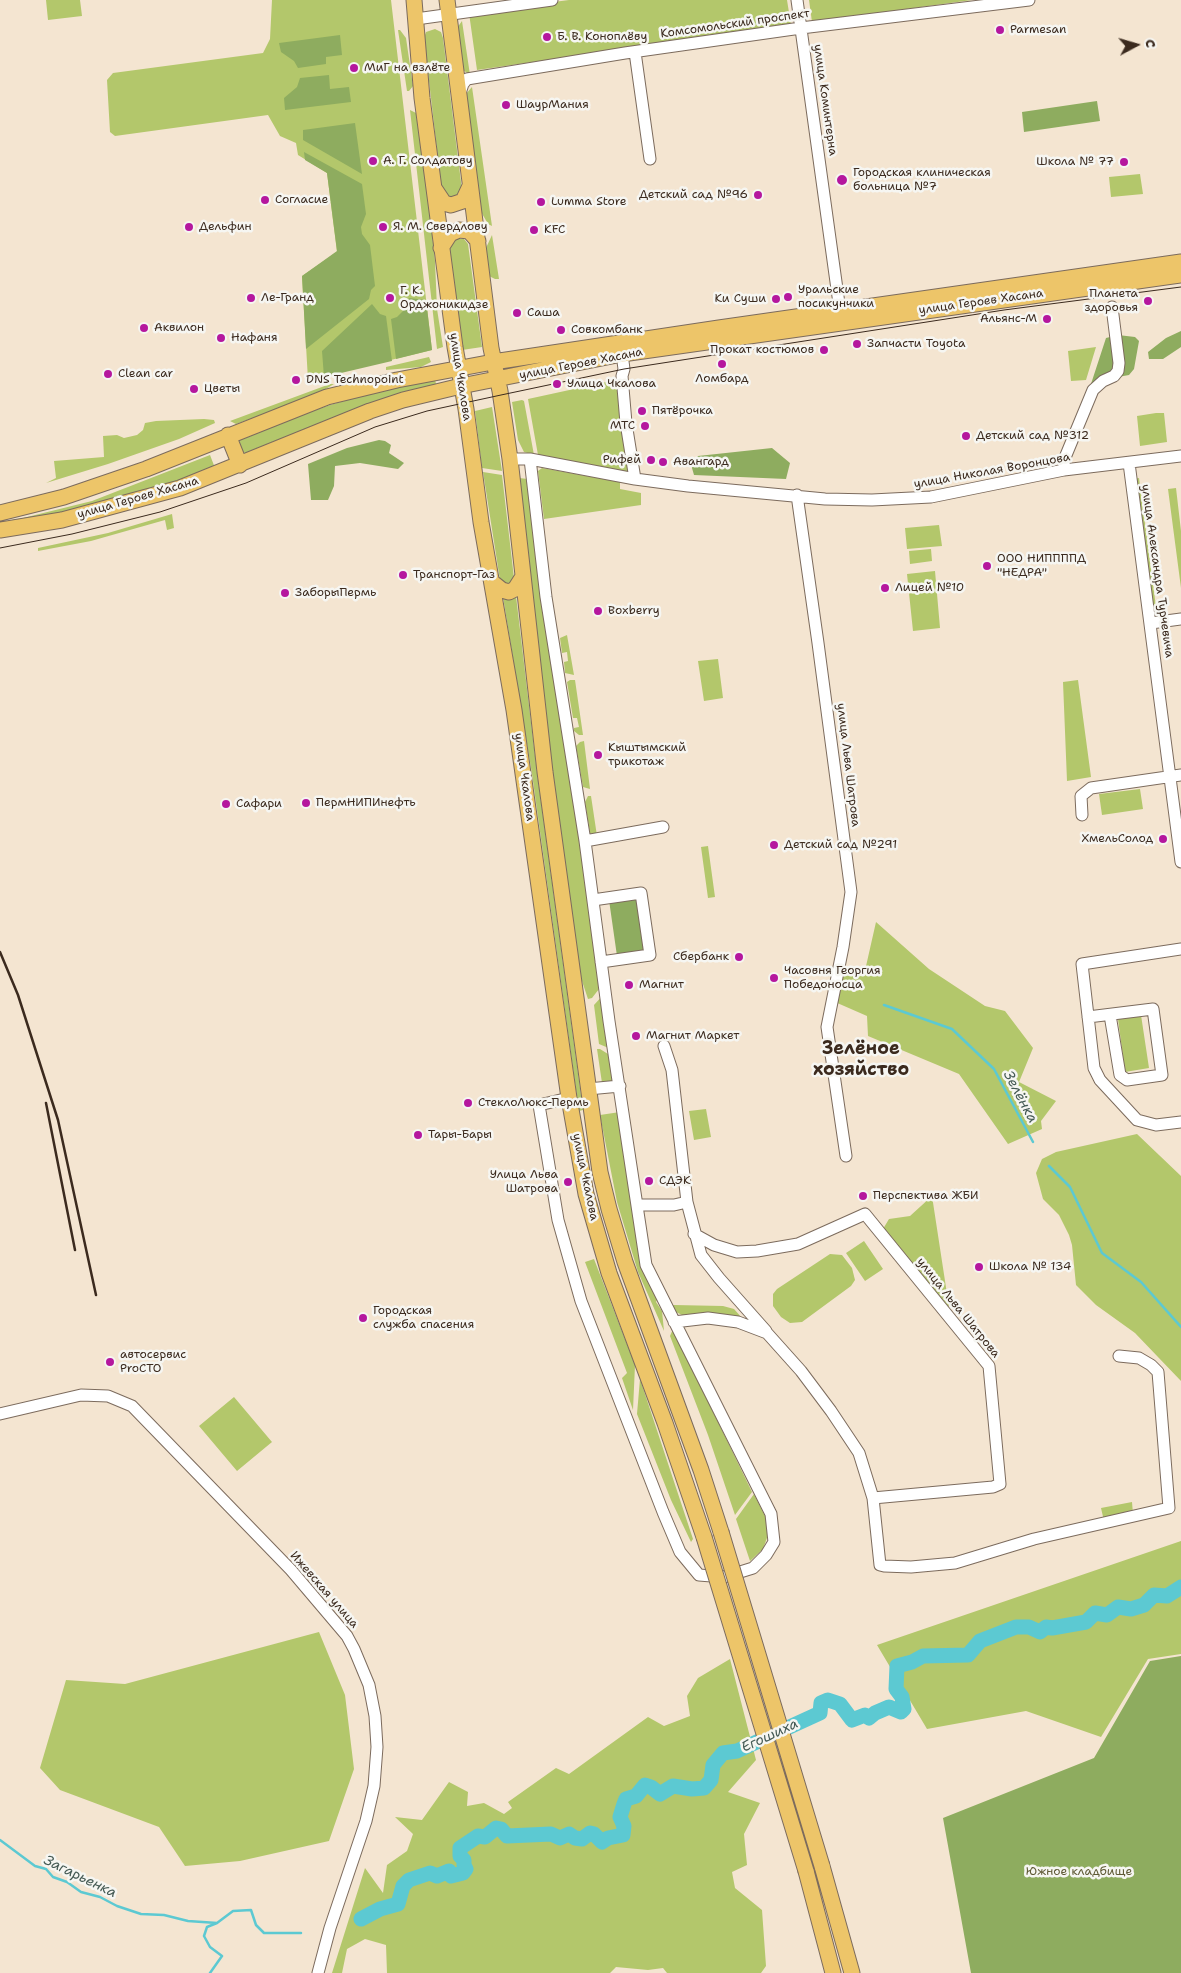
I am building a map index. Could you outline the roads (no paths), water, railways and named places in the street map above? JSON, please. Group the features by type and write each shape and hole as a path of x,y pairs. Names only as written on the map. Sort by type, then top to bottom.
{"main road":[{"name":"улица Чкалова","path":"414,0 422,98 458,368 481,522 524,774 569,1098 586,1194 609,1273 666,1423 704,1537 806,1871 833,1973"},
{"name":"улица Чкалова","path":"448,7 493,362 500,391 510,459 545,772 600,1172 625,1262 701,1470 721,1532 822,1866 852,1973"},
{"path":"433,187 444,203 451,205 463,201 470,186"},
{"path":"441,248 450,234 459,230 469,231 478,241"},
{"name":"улица Героев Хасана","path":"0,530 62,520 180,488 370,411 412,398 462,386 622,354 840,316 1181,262"},
{"name":"улица Героев Хасана","path":"0,512 64,497 146,469 327,397 397,380 493,362 840,316 1181,274"},
{"path":"228,436 240,465"},
{"path":"492,582 502,590 509,592 515,589 522,578"}],"street":[{"path":"416,19 448,7 552,0"},
{"name":"улица Коминтерна","path":"797,0 840,316"},
{"name":"Комсомольский проспект","path":"459,98 463,84 467,79 801,28 1029,0"},
{"path":"635,52 650,159"},
{"path":"1064,470 1064,460 1093,390 1103,381 1114,376 1118,370 1119,364 1112,307"},
{"path":"622,354 626,423 635,479"},
{"name":"улица Николая Воронцова","path":"510,459 530,459 635,479 688,486 826,499 908,500 1064,470 1181,456"},
{"path":"530,459 546,597 593,900 646,1265 771,1514 774,1527 774,1542 766,1555 752,1568 724,1577 699,1575 680,1552 581,1301 558,1220 539,1105 569,1098"},
{"name":"улица Александра Турчевича","path":"1129,463 1151,623 1175,775 1181,862"},
{"name":"улица Льва Шатрова","path":"797,495 851,892 843,947 827,1027 846,1156"},
{"path":"1151,623 1181,619"},
{"path":"1082,815 1081,796 1091,788 1175,775"},
{"path":"584,841 663,827"},
{"path":"593,900 641,893 650,955 601,962"},
{"path":"1181,949 1082,964 1094,1068 1100,1080 1137,1120 1156,1125 1181,1122"},
{"path":"1088,1017 1110,1014 1152,1009 1162,1075 1127,1080 1120,1075 1110,1014"},
{"path":"664,1046 672,1070 687,1202 701,1255 801,1371 859,1453 873,1498 880,1565 910,1567 956,1563 1034,1539 1169,1508 1158,1372 1151,1365 1138,1358 1118,1356"},
{"path":"588,1089 620,1086"},
{"path":"637,1205 674,1205 687,1202"},
{"name":"улица Льва Шатрова","path":"694,1234 714,1245 737,1252 757,1251 798,1244 865,1214 989,1366 1000,1484 993,1487 873,1498"},
{"path":"674,1322 708,1318 738,1322 767,1333"},
{"name":"Ижевская улица","path":"0,1414 81,1395 108,1396 132,1406 291,1570 347,1636 362,1663 369,1685 375,1716 377,1747 374,1786 366,1821 318,1973"},
{"path":"314,1973 322,1957"}],"waterway":[{"name":"Зелёнка","path":"884,1005 952,1029 994,1069 1033,1142"},
{"name":"Зелёнка","path":"1049,1166 1070,1187 1102,1253 1141,1282 1181,1327"},
{"name":"Егошиха","path":"361,1919 380,1909 398,1904 403,1886 409,1880 430,1873 437,1876 449,1871 451,1876 463,1873 466,1869 464,1860 460,1856 460,1848 478,1836 485,1837 496,1828 501,1829 507,1836 551,1834 560,1838 569,1834 575,1838 582,1839 590,1833 594,1834 602,1842 608,1838 623,1835 624,1826 620,1817 626,1799 636,1796 645,1785 660,1794 673,1786 692,1789 704,1788 711,1780 713,1765 723,1753 737,1751 820,1713 821,1703 828,1700 840,1704 852,1720 865,1715 869,1718 889,1707 901,1712 904,1709 902,1697 896,1689 897,1666 912,1662 923,1656 968,1655 980,1641 1016,1627 1029,1627 1040,1632 1046,1627 1052,1628 1086,1622 1095,1613 1107,1615 1118,1607 1131,1609 1144,1605 1154,1595 1167,1596 1181,1587"},
{"name":"Загарьенка","path":"0,1840 35,1866 46,1869 53,1877 67,1882 81,1892 100,1897 117,1906 141,1914 164,1915 188,1921 217,1923"},
{"name":"Егошиха","path":"210,1973 222,1956 210,1947 204,1936 207,1927 217,1923 233,1911 251,1910 256,1925 264,1933 301,1933"}],"tram line":[{"path":"0,548 72,534 160,512 246,483 375,427 427,411 624,369 1004,310 1181,287"}],"railway":[{"path":"0,952 18,995 58,1120 96,1295"},
{"path":"46,1103 75,1250"}],"place":[{"name":"Parmesan","path":"1000,30"},
{"name":"Б. В. Коноплёву","path":"547,37"},
{"name":"МиГ на взлёте","path":"354,68"},
{"name":"ШаурМания","path":"506,105"},
{"name":"А. Г. Солдатову","path":"373,161"},
{"name":"Школа № 77","path":"1124,162"},
{"name":"Городская клиническая больница №7","path":"842,180"},
{"name":"Детский сад №96","path":"758,195"},
{"name":"Согласие","path":"265,200"},
{"name":"Lumma Store","path":"541,202"},
{"name":"Дельфин","path":"189,227"},
{"name":"Я. М. Свердлову","path":"383,227"},
{"name":"KFC","path":"534,230"},
{"name":"Уральские посикунчики","path":"788,297"},
{"name":"Ле-Гранд","path":"251,298"},
{"name":"Г. К. Орджоникидзе","path":"390,298"},
{"name":"Ки Суши","path":"776,299"},
{"name":"Планета здоровья","path":"1148,301"},
{"name":"Саша","path":"517,313"},
{"name":"Альянс-М","path":"1047,319"},
{"name":"Аквилон","path":"144,328"},
{"name":"Совкомбанк","path":"561,330"},
{"name":"Нафаня","path":"221,338"},
{"name":"Запчасти Toyota","path":"857,344"},
{"name":"Прокат костюмов","path":"824,350"},
{"name":"Ломбард","path":"722,364"},
{"name":"Clean car","path":"108,374"},
{"name":"DNS Technopoint","path":"296,380"},
{"name":"Улица Чкалова","path":"557,384"},
{"name":"Цветы","path":"194,389"},
{"name":"Пятёрочка","path":"642,411"},
{"name":"МТС","path":"645,426"},
{"name":"Детский сад №312","path":"966,436"},
{"name":"Рифей","path":"651,460"},
{"name":"Авангард","path":"663,462"},
{"name":"ООО НИППППД \"НЕДРА\"","path":"987,566"},
{"name":"Транспорт-Газ","path":"403,575"},
{"name":"Лицей №10","path":"885,588"},
{"name":"ЗаборыПермь","path":"285,593"},
{"name":"Boxberry","path":"598,611"},
{"name":"Кыштымский трикотаж","path":"598,755"},
{"name":"ПермНИПИнефть","path":"306,803"},
{"name":"Сафари","path":"226,804"},
{"name":"ХмельСолод","path":"1163,839"},
{"name":"Детский сад №291","path":"774,845"},
{"name":"Сбербанк","path":"739,957"},
{"name":"Часовня Георгия Победоносца","path":"774,978"},
{"name":"Магнит","path":"629,985"},
{"name":"Магнит Маркет","path":"636,1036"},
{"name":"СтеклоЛюкс-Пермь","path":"468,1103"},
{"name":"Тары-Бары","path":"418,1135"},
{"name":"СДЭК","path":"649,1181"},
{"name":"Улица Льва Шатрова","path":"568,1182"},
{"name":"Перспектива ЖБИ","path":"863,1196"},
{"name":"Школа № 134","path":"979,1267"},
{"name":"Городская служба спасения","path":"363,1318"},
{"name":"автосервис ProСТО","path":"110,1362"}],"district":[{"name":"Зелёное хозяйство","path":"861,1059"}],"park label":[{"name":"Южное кладбище","path":"1079,1872"}]}
